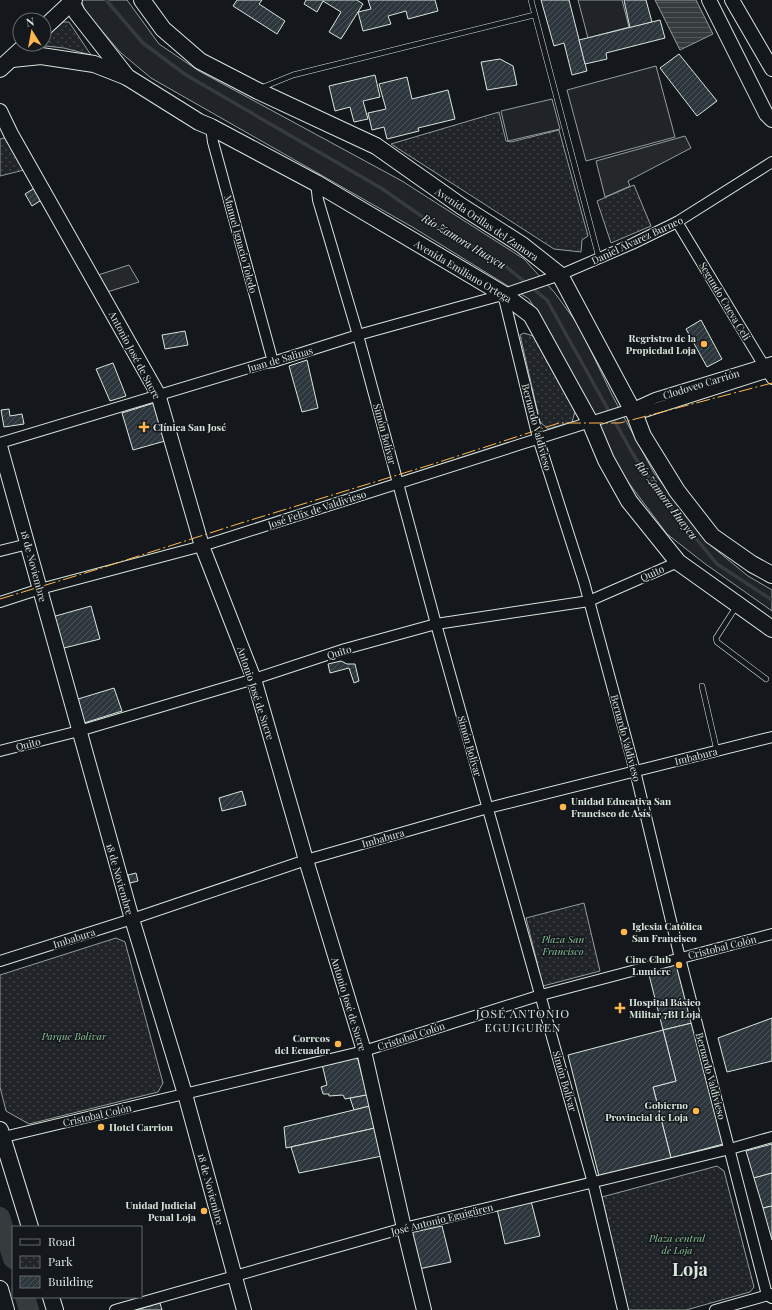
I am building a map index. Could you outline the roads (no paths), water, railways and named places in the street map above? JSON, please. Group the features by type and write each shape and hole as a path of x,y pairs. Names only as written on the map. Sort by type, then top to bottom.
{"main road":[{"name":"Avenida Orillas del Zamora","path":"142,0 163,29 200,62 376,146 461,206 522,245 560,275 633,412 644,436 676,491 712,536 752,564 772,575"},
{"path":"52,20 71,1"},
{"name":"Avenida Emiliano Ortega","path":"71,1 77,12 127,77 199,122 316,183 503,294 531,315 590,422 606,460 629,502 678,562 772,629"},
{"path":"6,64 19,52"},
{"path":"6,64 41,56 94,64 127,77"},
{"path":"1,1135 30,1226"},
{"path":"0,1289 6,1310"},
{"path":"51,1298 55,1310"}],"street":[{"path":"709,0 766,114 772,120"},
{"path":"732,0 772,69"},
{"name":"Antonio José de Sucre","path":"0,111 5,134 158,394 202,546 254,679 306,860 364,1051 424,1310"},
{"name":"Manuel Ignacio Toledo","path":"211,127 273,362"},
{"name":"Daniel Alvarez Burneo","path":"560,275 632,244 678,222 772,162"},
{"name":"Simón Bolívar","path":"316,183 318,200 358,335 436,624 593,1182 623,1310"},
{"name":"Segundo Cueva Celi","path":"678,222 769,370"},
{"name":"Juan de Salinas","path":"0,443 158,394 273,362 358,335 503,294 560,275"},
{"name":"Bernardo Valdivieso","path":"503,294 538,438 589,601 635,771 680,958 770,1296"},
{"name":"Clodoveo Carrión","path":"633,412 769,370"},
{"name":"José Felix de Valdivieso","path":"0,602 40,589 202,546 538,438 590,422 633,412"},
{"name":"18 de Noviembre","path":"0,446 132,919 185,1094 244,1310"},
{"path":"0,551 28,544"},
{"name":"Quito","path":"0,751 79,731 254,679 345,649 436,624 589,601 678,562"},
{"name":"Imbabura","path":"0,962 306,860 488,808 772,737"},
{"name":"Cristobal Colón","path":"1,1135 185,1094 364,1051 541,995 772,934"},
{"name":"José Antonio Eguigüren","path":"115,1310 404,1228 730,1149 772,1137"},
{"path":"715,1310 770,1296"}],"lane":[{"path":"531,0 599,258"},
{"path":"256,90 293,75 534,15"},
{"path":"738,605 716,638 717,642 766,679"},
{"path":"702,686 717,751"}],"waterway":[{"name":"Río Zamora Huaycu","path":"106,0 143,43 186,75 381,188 440,229 498,260 547,300 634,456 671,508 717,564 772,600"},
{"path":"0,1217 12,1256"},
{"path":"25,1298 29,1310"}],"place":[{"name":"Regristro de la Propiedad Loja","path":"704,344"},
{"name":"Clínica San José","path":"144,427"},
{"name":"Unidad Educativa San Francisco de Asís","path":"563,807"},
{"name":"Iglesia Católica San Francisco","path":"624,932"},
{"name":"Cine Club Lumiere","path":"679,965"},
{"name":"Hospital Básico Militar 7BI Loja","path":"620,1008"},
{"name":"Correos del Ecuador","path":"338,1044"},
{"name":"Gobierno Provincial de Loja","path":"696,1111"},
{"name":"Hotel Carrion","path":"101,1127"},
{"name":"Unidad Judicial Penal Loja","path":"204,1211"}],"district":[{"name":"JOSÉ ANTONIO EGUIGUREN","path":"523,1020"},
{"name":"Loja","path":"690,1269"}],"park label":[{"name":"Plaza San Francisco","path":"563,944"},
{"name":"Parque Bolivar","path":"74,1036"},
{"name":"Plaza central de Loja","path":"677,1244"}]}
